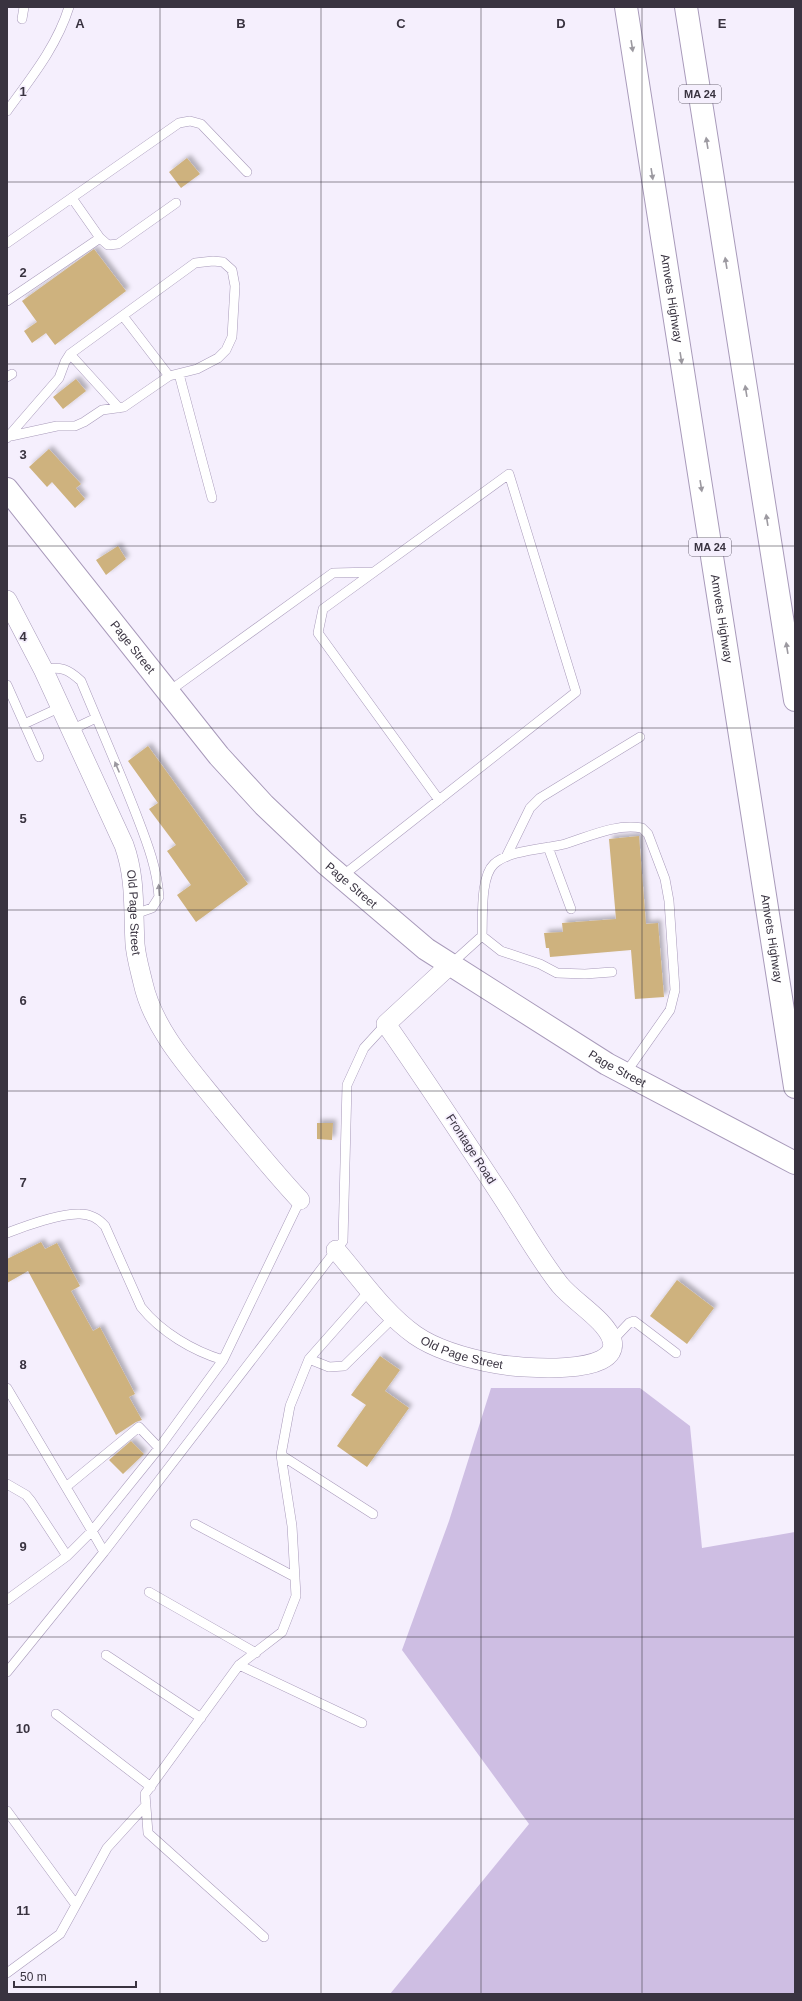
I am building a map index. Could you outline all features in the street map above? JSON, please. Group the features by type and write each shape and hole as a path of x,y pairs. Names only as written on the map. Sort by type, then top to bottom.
{"main road":[{"name":"Amvets Highway","path":"626,7 795,1087"},
{"name":"MA 24","path":"686,7 795,700"},
{"name":"Page Street","path":"7,489 219,756 264,805 341,877 420,944 625,1074 795,1164"}],"street":[{"name":"Old Page Street","path":"8,604 43,668 124,845 134,881 135,946 143,984 155,1017 183,1060 278,1177 300,1200"},
{"path":"386,1024 451,964"},
{"name":"Frontage Road","path":"386,1024 421,1073 499,1193 539,1258 563,1288 604,1326 612,1341"},
{"name":"Old Page Street","path":"336,1250 394,1317 416,1336 437,1347 466,1357 498,1364 539,1368 586,1366 606,1358 613,1350 612,1341"}],"lane":[{"path":"22,20 24,7"},
{"path":"7,111 49,51 65,19 69,7"},
{"path":"7,243 179,123 190,121 201,124 247,172"},
{"path":"72,198 100,238 108,245 118,244 176,203"},
{"path":"7,300 100,238"},
{"path":"213,261 223,262 232,270 235,286 232,337 226,350 218,358 208,364 169,376 124,407 102,410 75,426 57,426 9,437 59,378 65,362 70,354 195,264 213,261"},
{"path":"123,316 169,376"},
{"path":"70,354 119,408"},
{"path":"179,374 212,498"},
{"path":"341,877 439,800 576,692 509,474 323,608 318,633 439,800"},
{"path":"167,692 333,573 374,572"},
{"path":"43,668 58,667 71,672 81,681 128,793 158,877 159,897 152,908 135,914"},
{"path":"7,685 39,757"},
{"path":"24,724 61,707"},
{"path":"71,730 96,718"},
{"path":"506,857 530,808 540,798 640,737"},
{"path":"451,964 482,936 485,886 494,864 506,857 565,844 595,832 642,828 648,834 665,879 669,901 675,990 670,1010 625,1074"},
{"path":"548,847 572,909"},
{"path":"482,936 501,950 540,964 557,973 585,974 612,972"},
{"path":"7,1672 104,1552 343,1241 348,1085 364,1048 386,1024"},
{"path":"7,1600 67,1556 92,1531 159,1448 223,1360 300,1200"},
{"path":"7,1232 72,1214 91,1216 100,1220 105,1226 141,1307 149,1318 158,1326 206,1355 223,1360"},
{"path":"264,1937 148,1833 145,1794 239,1665 282,1632 296,1596 292,1526 281,1455 290,1406 310,1359 370,1290"},
{"path":"310,1359 329,1368 344,1366 394,1317"},
{"path":"612,1341 629,1323 634,1321 676,1353"},
{"path":"7,1388 104,1552"},
{"path":"66,1488 139,1427 159,1448"},
{"path":"281,1455 373,1514"},
{"path":"7,1484 26,1495 31,1501 67,1556"},
{"path":"195,1524 295,1577"},
{"path":"149,1592 256,1652"},
{"path":"106,1655 201,1718"},
{"path":"239,1665 362,1723"},
{"path":"56,1714 151,1787"},
{"path":"7,1972 60,1934 107,1848 146,1805"},
{"path":"7,1811 76,1905"}],"shaded area":[{"path":"491,1388 640,1388 690,1426 702,1548 795,1532 795,1994 390,1994 529,1824 402,1650 449,1521"}],"building":[{"path":"187,158 200,174 181,188 169,172"},
{"path":"94,249 126,291 55,345 46,333 32,343 24,331 37,322 22,301"},
{"path":"76,379 86,391 63,409 53,397"},
{"path":"49,449 81,484 76,488 85,499 75,508 52,482 47,487 29,467"},
{"path":"118,546 126,559 106,575 96,560"},
{"path":"148,746 248,884 196,922 177,895 191,885 167,851 176,845 149,809 158,803 128,761"},
{"path":"639,836 646,924 658,923 664,997 635,999 631,950 550,957 549,948 546,948 544,933 563,932 562,923 616,919 609,839"},
{"path":"317,1123 333,1123 332,1140 317,1139"},
{"path":"41,1242 45,1249 57,1243 80,1286 71,1291 93,1331 100,1327 135,1394 129,1397 142,1420 136,1422 116,1435 28,1271 7,1283 7,1259"},
{"path":"677,1280 714,1308 687,1344 650,1316"},
{"path":"380,1356 400,1370 385,1391 409,1408 367,1467 337,1446 366,1405 351,1395"},
{"path":"131,1441 144,1454 123,1474 109,1460"}]}
